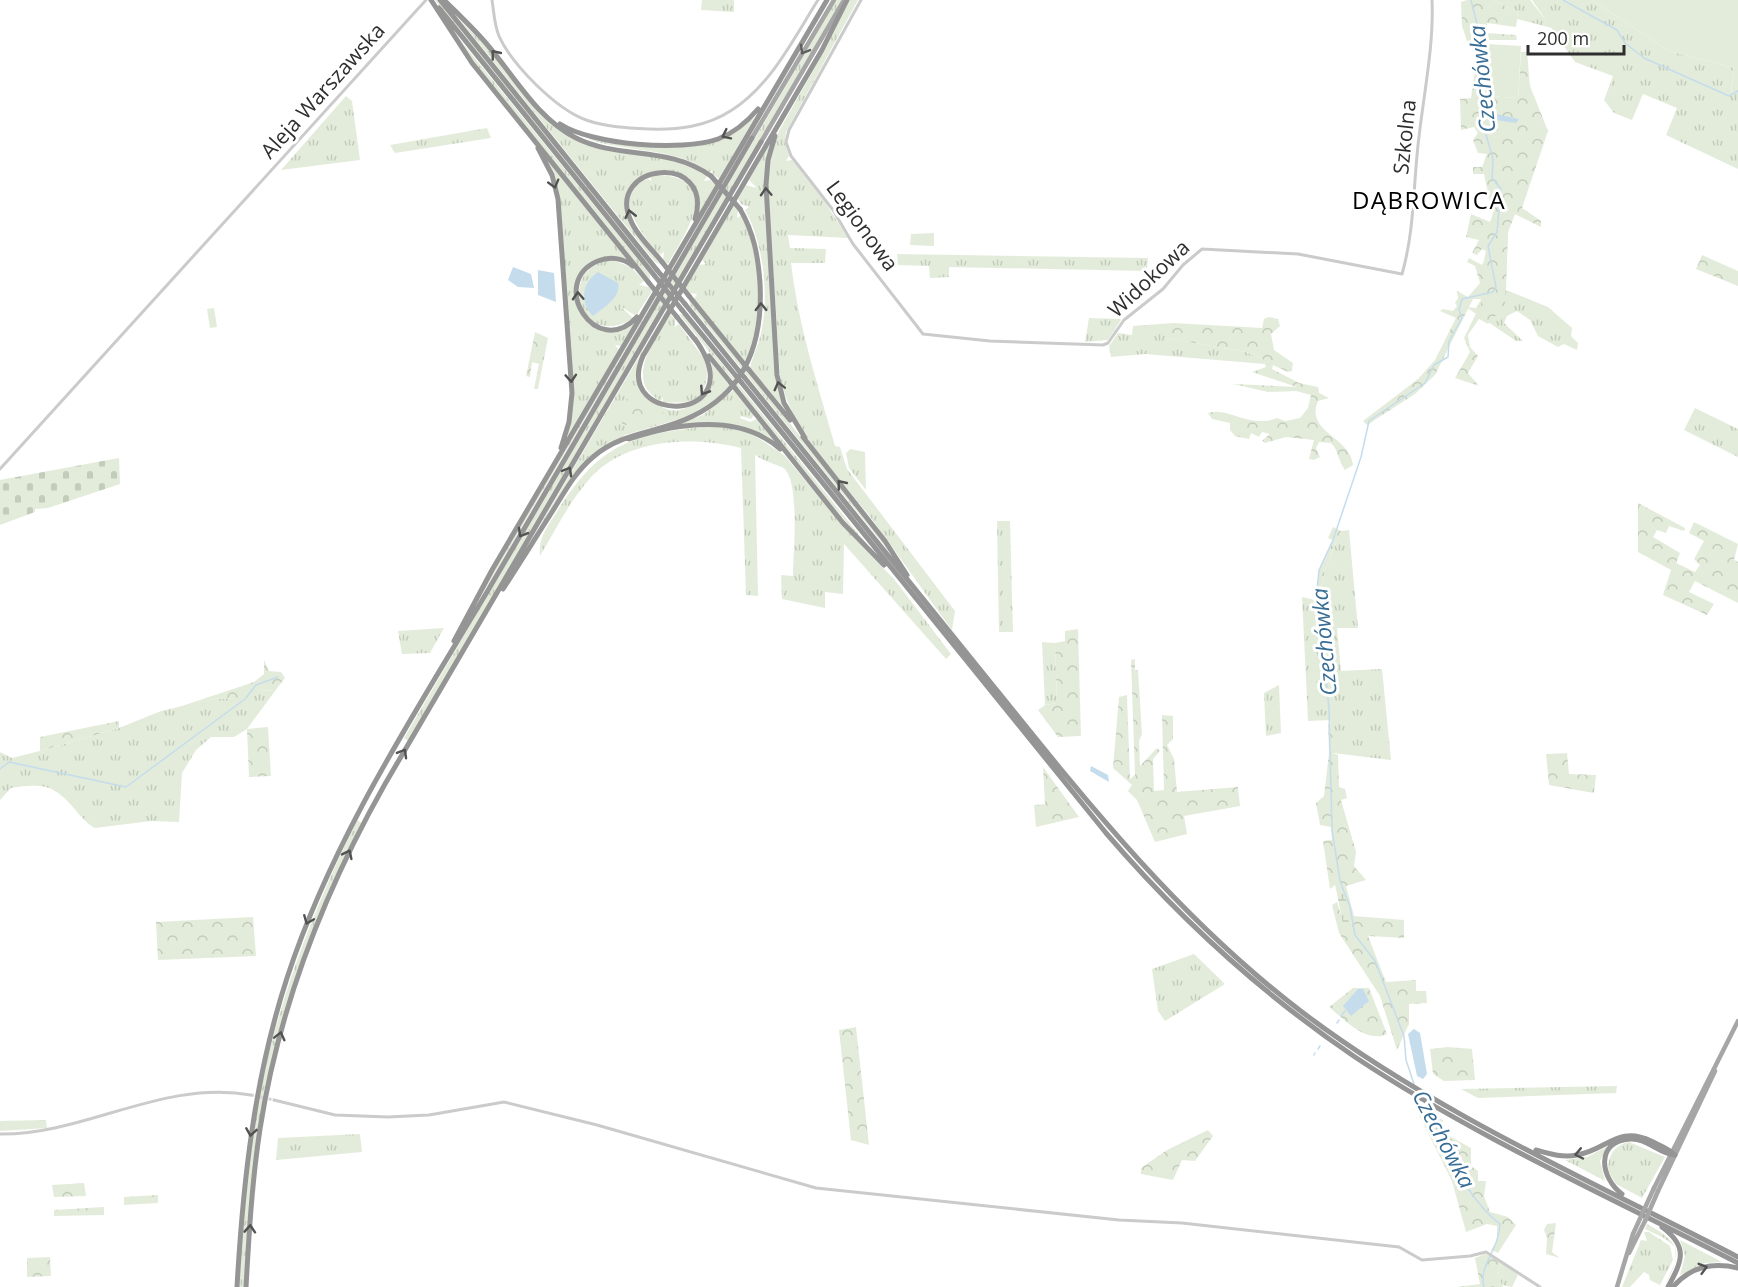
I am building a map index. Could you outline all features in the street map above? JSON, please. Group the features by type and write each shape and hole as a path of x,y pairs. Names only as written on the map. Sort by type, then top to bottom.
{"highway":[{"path":"432,0 466,55 649,283 853,534 903,583"},
{"path":"432,0 656,272"},
{"path":"442,0 903,583 1084,807 1172,906 1230,961 1289,1009 1399,1085 1442,1110 1738,1263"},
{"path":"442,0 485,42 531,99 560,128 583,141 608,148 675,158 711,177 741,209 755,244 761,302 758,335 748,364 730,389 705,410 682,421 628,435 596,454 569,485 494,604 485,614"},
{"path":"441,670 477,595 827,0"},
{"path":"695,339 710,364 711,376 707,389 697,401 685,407 669,407 657,403 647,395 640,381 639,369 643,356 828,40 846,0"},
{"path":"531,99 566,128 592,138 688,145 711,141 738,129 769,96"},
{"path":"783,118 770,151 766,179 776,368 784,403 805,438"},
{"path":"528,132 548,167 557,193 570,358 571,415 552,467"},
{"path":"237,1287 243,1192 252,1125 266,1054 286,980 308,920 335,859 441,670 752,138"},
{"path":"246,1287 253,1191 265,1102 284,1019 308,944 358,833 761,142"},
{"path":"689,234 698,206 696,195 689,183 678,175 665,171 649,174 639,180 628,198 630,219 885,541 916,590"},
{"path":"642,273 630,263 618,259 599,261 582,274 577,286 577,300 582,314 592,324 611,330 628,325 648,304"},
{"path":"742,380 1099,816 1176,902 1230,952 1282,996 1342,1041 1395,1075 1515,1142 1738,1257"},
{"path":"596,454 636,436 721,424 745,428 760,434 797,465"},
{"path":"1515,1142 1550,1154 1567,1156 1586,1153 1621,1136 1635,1135 1672,1153"},
{"path":"1638,1206 1619,1192 1607,1179 1604,1165 1608,1152 1619,1142 1632,1139 1672,1153"},
{"path":"1652,1219 1672,1235 1680,1251 1680,1264 1668,1287"},
{"path":"1673,1287 1686,1275 1703,1267 1721,1265 1738,1268"}],"main road":[{"path":"752,138 834,0"},
{"path":"761,142 846,0"},
{"path":"1617,1287 1625,1260 1672,1153 1738,1021"}],"street":[{"name":"Aleja Warszawska","path":"0,469 426,0"},
{"path":"492,0 494,16 505,45 538,87 563,108 579,117 604,125 676,129 718,118 751,95 774,68 818,0"},
{"name":"Legionowa","path":"861,0 788,133 786,145 791,156 833,210 853,244 923,334"},
{"name":"Szkolna","path":"1402,274 1411,231 1419,139 1432,38 1432,0"},
{"name":"Widokowa","path":"923,334 990,341 1106,345 1124,320 1163,289 1197,252 1209,248 1323,257 1402,274"},
{"path":"0,1134 41,1132 180,1095 220,1092 251,1095"},
{"path":"274,1100 335,1115 388,1117 429,1115 504,1102 576,1119 816,1188 1119,1220 1182,1222 1399,1247 1409,1251 1418,1259 1489,1253 1540,1287"}],"green space":[{"path":"435,0 656,271 655,273"},
{"path":"702,0 734,0 734,12 701,10"},
{"path":"830,0 472,612 481,592"},
{"path":"836,0 842,0 408,741 404,738"},
{"path":"849,0 858,0 786,132 785,143 789,156 786,161 792,160 825,202 848,238 788,235 790,248 826,249 825,263 791,263 794,286 809,355 835,446 840,447 847,469 955,611 952,630 871,518 805,434 794,416 780,376 768,185 770,160 779,131 826,48"},
{"path":"1493,0 1530,0 1552,28 1517,19 1518,12"},
{"path":"1493,0 1518,12 1516,27 1487,23 1487,33 1516,35 1517,40 1483,40 1483,89 1485,96 1518,98 1521,52 1527,52 1530,86 1548,131 1522,208 1541,221 1541,227 1515,214 1508,232 1505,306 1488,324 1479,319 1468,335 1470,347 1478,356 1468,373 1479,386 1455,378 1470,352 1464,338 1483,299 1473,299 1435,375 1415,394 1367,425 1363,421 1418,379 1435,360 1456,318 1440,311 1443,309 1453,311 1457,306 1455,303 1458,298 1457,291 1468,297 1480,283 1475,266 1467,262 1469,258 1482,265 1488,252 1482,249 1477,255 1472,253 1479,240 1466,237 1471,214 1490,222 1495,208 1490,203 1484,174 1473,174 1473,167 1482,167 1487,154 1478,153 1473,140 1478,133 1474,127 1461,130 1460,99 1471,98 1478,50 1469,47 1462,26 1461,2"},
{"path":"1532,0 1592,0 1669,51 1734,68 1731,93 1738,91 1738,169 1666,135 1677,108 1643,94 1632,120 1614,113 1604,100 1613,76 1575,62"},
{"path":"1592,0 1738,0 1738,91 1731,94 1734,68 1669,51"},
{"path":"838,18 639,361 640,386 657,404 671,410 681,410 698,400 709,381 711,361 730,386 717,399 693,415 625,435 587,459 529,544"},
{"path":"459,19 484,44 537,110 575,140 658,156 694,168 707,176 704,181 710,180 716,185 699,213 696,194 687,180 675,172 661,170 647,173 636,182 628,195 627,214 660,265 655,262"},
{"path":"448,25 650,274 650,281 475,64"},
{"path":"1487,44 1521,46 1518,98 1485,96"},
{"path":"346,96 352,101 360,160 281,170"},
{"path":"755,117 719,179 712,170 710,172 680,158 584,138 627,145 673,146 717,137 737,129"},
{"path":"487,128 491,138 395,153 390,145"},
{"path":"771,141 767,157 774,363 787,412 750,368 760,338 764,314 763,268 756,237 745,210 749,207 741,204 738,199 746,185 757,188 749,180"},
{"path":"546,157 630,261 608,257 583,271 575,301 579,311 592,324 599,327 617,329 635,324 621,346 615,345 619,350 567,439 574,396 554,174"},
{"path":"651,175 674,177 688,184 694,194 695,206 691,220 667,265 663,261 664,252 659,255 638,226 632,215 630,204 630,194 636,185 648,179 651,181"},
{"path":"734,205 738,210 737,218 742,215 749,233 759,288 756,326 745,362 694,299 697,294 689,293 685,288 699,265 706,264 702,260"},
{"path":"1493,212 1515,213 1508,232 1506,290 1548,307 1572,328 1571,336 1578,343 1577,350 1564,344 1558,347 1538,336 1530,320 1517,311 1507,316 1504,323 1523,341 1516,341 1466,307 1476,308 1490,284 1480,282"},
{"path":"934,233 934,246 910,245 911,234"},
{"path":"897,254 1148,258 1147,271 949,267 949,277 930,278 929,266 898,265"},
{"path":"1702,255 1738,271 1738,286 1696,269"},
{"path":"612,260 631,267 644,281 639,285 649,287 652,291 636,316 620,306 633,318 615,326 600,325 588,317 581,305 579,291 583,277 594,266"},
{"path":"689,298 878,533 899,564 690,305"},
{"path":"214,308 217,327 210,328 207,309"},
{"path":"670,314 675,319 675,327 679,324 707,363 705,384 698,397 675,403 663,402 663,397 661,401 650,393 644,382 643,371 651,347"},
{"path":"679,314 683,315 873,552 853,531"},
{"path":"1269,317 1278,319 1280,326 1271,334 1274,350 1293,363 1292,371 1288,372 1273,365 1272,369 1299,383 1318,387 1319,393 1329,398 1318,401 1316,412 1323,428 1350,455 1353,465 1345,470 1331,443 1319,442 1316,448 1320,457 1314,460 1309,459 1314,440 1286,437 1265,443 1262,441 1270,434 1262,432 1259,437 1251,433 1249,439 1235,436 1230,430 1230,423 1212,419 1208,413 1223,412 1257,421 1277,418 1285,421 1300,418 1308,408 1311,395 1296,391 1268,392 1233,384 1297,387 1252,372 1266,367 1263,359 1246,352 1166,338 1167,325 1173,323 1262,328 1264,319"},
{"path":"1089,318 1121,320 1108,340 1085,342"},
{"path":"1173,323 1167,325 1167,338 1246,352 1263,359 1265,364 1145,354 1111,357 1109,346 1118,333 1132,335 1133,326"},
{"path":"535,332 548,338 538,389 534,389 539,364 532,362 530,377 526,376"},
{"path":"633,389 637,390 642,401 664,413 623,426 618,413"},
{"path":"734,390 754,415 751,419 741,416 740,418 750,422 757,419 776,443 748,429 722,424 666,429 703,415"},
{"path":"1695,408 1738,429 1738,457 1684,430"},
{"path":"713,426 749,432 784,455 852,536 894,579 951,654 946,659 844,544 843,594 825,592 825,608 782,599 781,575 793,576 795,517 792,485 788,474 782,467 755,455 758,596 746,595 741,448 723,444 683,442 663,443 625,453 608,463 585,484 540,556 542,537 558,510 574,487 606,455 622,445 641,438"},
{"path":"850,449 865,452 866,490 849,468 846,453"},
{"path":"119,458 120,484 48,508 35,509 35,512 0,525 0,480"},
{"path":"1638,503 1685,528 1684,531 1669,526 1666,533 1657,530 1653,537 1680,553 1676,563 1695,572 1700,565 1694,559 1704,541 1689,533 1694,522 1738,544 1734,560 1738,562 1738,603 1695,581 1689,592 1714,604 1707,615 1663,595 1671,570 1638,552"},
{"path":"997,521 1010,521 1013,632 999,632"},
{"path":"1333,527 1341,531 1325,569 1322,592 1328,674 1321,674 1316,592 1319,570 1333,540 1328,538"},
{"path":"1349,530 1358,628 1337,628 1341,671 1382,669 1391,760 1333,753 1330,720 1308,721 1302,597 1315,600 1321,674 1328,673 1322,592 1325,569 1341,531"},
{"path":"444,628 430,653 402,654 398,631"},
{"path":"1078,629 1081,736 1058,737 1038,710 1045,705 1057,703 1055,643 1065,641 1065,631"},
{"path":"1042,642 1055,643 1057,703 1045,705"},
{"path":"1135,659 1135,670 1138,670 1142,734 1139,741 1140,766 1157,748 1160,751 1153,759 1154,791 1164,790 1162,715 1173,716 1173,739 1167,745 1174,759 1177,792 1238,787 1240,806 1184,816 1187,834 1155,842 1137,800 1128,791 1132,785 1113,768 1119,697 1127,695 1130,779 1135,775 1131,660"},
{"path":"264,660 269,671 281,672 285,678 275,691 260,690 245,705 237,698 213,699 173,709 254,682 264,674"},
{"path":"1279,685 1281,733 1266,736 1264,693"},
{"path":"260,690 275,691 247,729 234,737 211,737 196,750 182,773 179,822 151,821 95,828 85,821 62,796 41,786 11,788 0,800 0,752 12,758 119,728 161,711 213,699 237,698"},
{"path":"119,721 119,728 40,751 40,737"},
{"path":"1328,724 1332,725 1333,753 1338,755 1339,787 1345,789 1347,798 1341,800 1356,852 1354,866 1366,880 1346,886 1354,916 1404,920 1404,938 1368,936 1386,982 1416,980 1416,991 1426,991 1427,1003 1409,1004 1409,1024 1397,1050 1380,996 1339,933 1332,905 1337,902 1343,921 1349,919 1340,881 1330,889 1323,841 1332,840 1331,827 1320,825 1316,803 1324,796 1329,753"},
{"path":"268,727 271,776 249,777 247,729"},
{"path":"1567,753 1569,774 1596,775 1594,793 1549,785 1546,754"},
{"path":"1043,767 1079,817 1036,827 1034,805 1045,804"},
{"path":"357,820 362,823 298,971 261,1116 245,1287 239,1287 249,1157 273,1038 310,927"},
{"path":"1340,881 1353,923 1344,929 1335,884"},
{"path":"253,917 256,956 158,960 156,922"},
{"path":"1194,954 1225,984 1165,1021 1158,1011 1152,969"},
{"path":"1353,988 1369,988 1387,1034 1371,1036 1363,1033 1329,1007"},
{"path":"856,1027 869,1145 851,1140 839,1030"},
{"path":"1448,1047 1472,1049 1475,1080 1444,1081 1433,1074 1430,1049"},
{"path":"1617,1086 1616,1093 1478,1098 1461,1089"},
{"path":"1416,1109 1443,1120 1442,1132 1471,1148 1471,1166 1478,1171 1478,1181 1486,1181 1484,1196 1490,1212 1508,1217 1516,1225 1498,1253 1491,1250 1497,1241 1497,1226 1487,1224 1466,1232 1452,1181"},
{"path":"46,1120 47,1128 0,1131 0,1121"},
{"path":"1208,1130 1213,1136 1195,1161 1182,1160 1173,1180 1141,1174 1141,1168 1167,1150"},
{"path":"360,1134 362,1152 276,1160 278,1138"},
{"path":"1629,1142 1665,1157 1642,1198 1616,1184 1608,1171 1613,1152 1619,1146"},
{"path":"1608,1146 1600,1161 1605,1181 1565,1160 1587,1157"},
{"path":"84,1183 86,1196 54,1197 52,1185"},
{"path":"158,1195 158,1203 124,1205 124,1197"},
{"path":"104,1207 104,1215 54,1216 54,1210"},
{"path":"1556,1223 1552,1252 1560,1258 1546,1254 1547,1238 1544,1230 1547,1224"},
{"path":"1647,1224 1667,1237 1674,1246 1664,1238 1645,1229"},
{"path":"1644,1232 1649,1232 1670,1246 1673,1260 1660,1285 1650,1280 1649,1275 1644,1272 1630,1287 1622,1287 1641,1240 1647,1241"},
{"path":"1680,1240 1722,1262 1705,1263 1680,1275 1685,1256"},
{"path":"1485,1254 1501,1261 1498,1276 1503,1287 1457,1287 1480,1284 1475,1258"},
{"path":"50,1257 51,1276 27,1277 27,1258"},
{"path":"1501,1261 1518,1275 1512,1287 1502,1285 1498,1276"}],"water":[{"path":"1491,113 1519,119 1516,123 1489,119"},
{"path":"513,267 531,274 534,288 518,287 508,280"},
{"path":"538,270 554,273 556,302 538,295"},
{"path":"598,272 618,283 618,288 611,302 593,316 586,305 584,293 588,282"},
{"path":"1091,766 1108,775 1109,782 1090,771"},
{"path":"1358,989 1363,989 1369,1001 1351,1016 1343,1006"},
{"path":"1414,1029 1420,1033 1427,1074 1423,1079 1417,1076 1408,1034"}],"waterway":[{"name":"Czechówka","path":"1414,1084 1406,1060 1404,1036 1375,961 1355,935 1350,907 1340,881 1332,830 1329,709 1317,590 1319,570 1333,540 1361,457 1369,421 1425,383 1434,365 1448,357 1449,341 1462,318 1459,310 1462,299 1493,292 1496,287 1488,246 1497,232 1501,189 1492,178 1493,159 1481,117 1481,40 1471,0"},
{"path":"1563,0 1617,30 1625,43 1644,58 1729,96 1738,91"},
{"name":"Czechówka","path":"1481,117 1489,117"},
{"path":"0,769 9,762 126,787 245,699 256,685 278,677"},
{"path":"1341,1016 1345,1011"},
{"name":"Czechówka","path":"1419,1100 1465,1184 1488,1214 1500,1224 1499,1234 1484,1272 1484,1287"}],"tunnel":[{"path":"251,1095 274,1100"}],"district":[{"name":"DĄBROWICA","path":"1429,201"}]}
